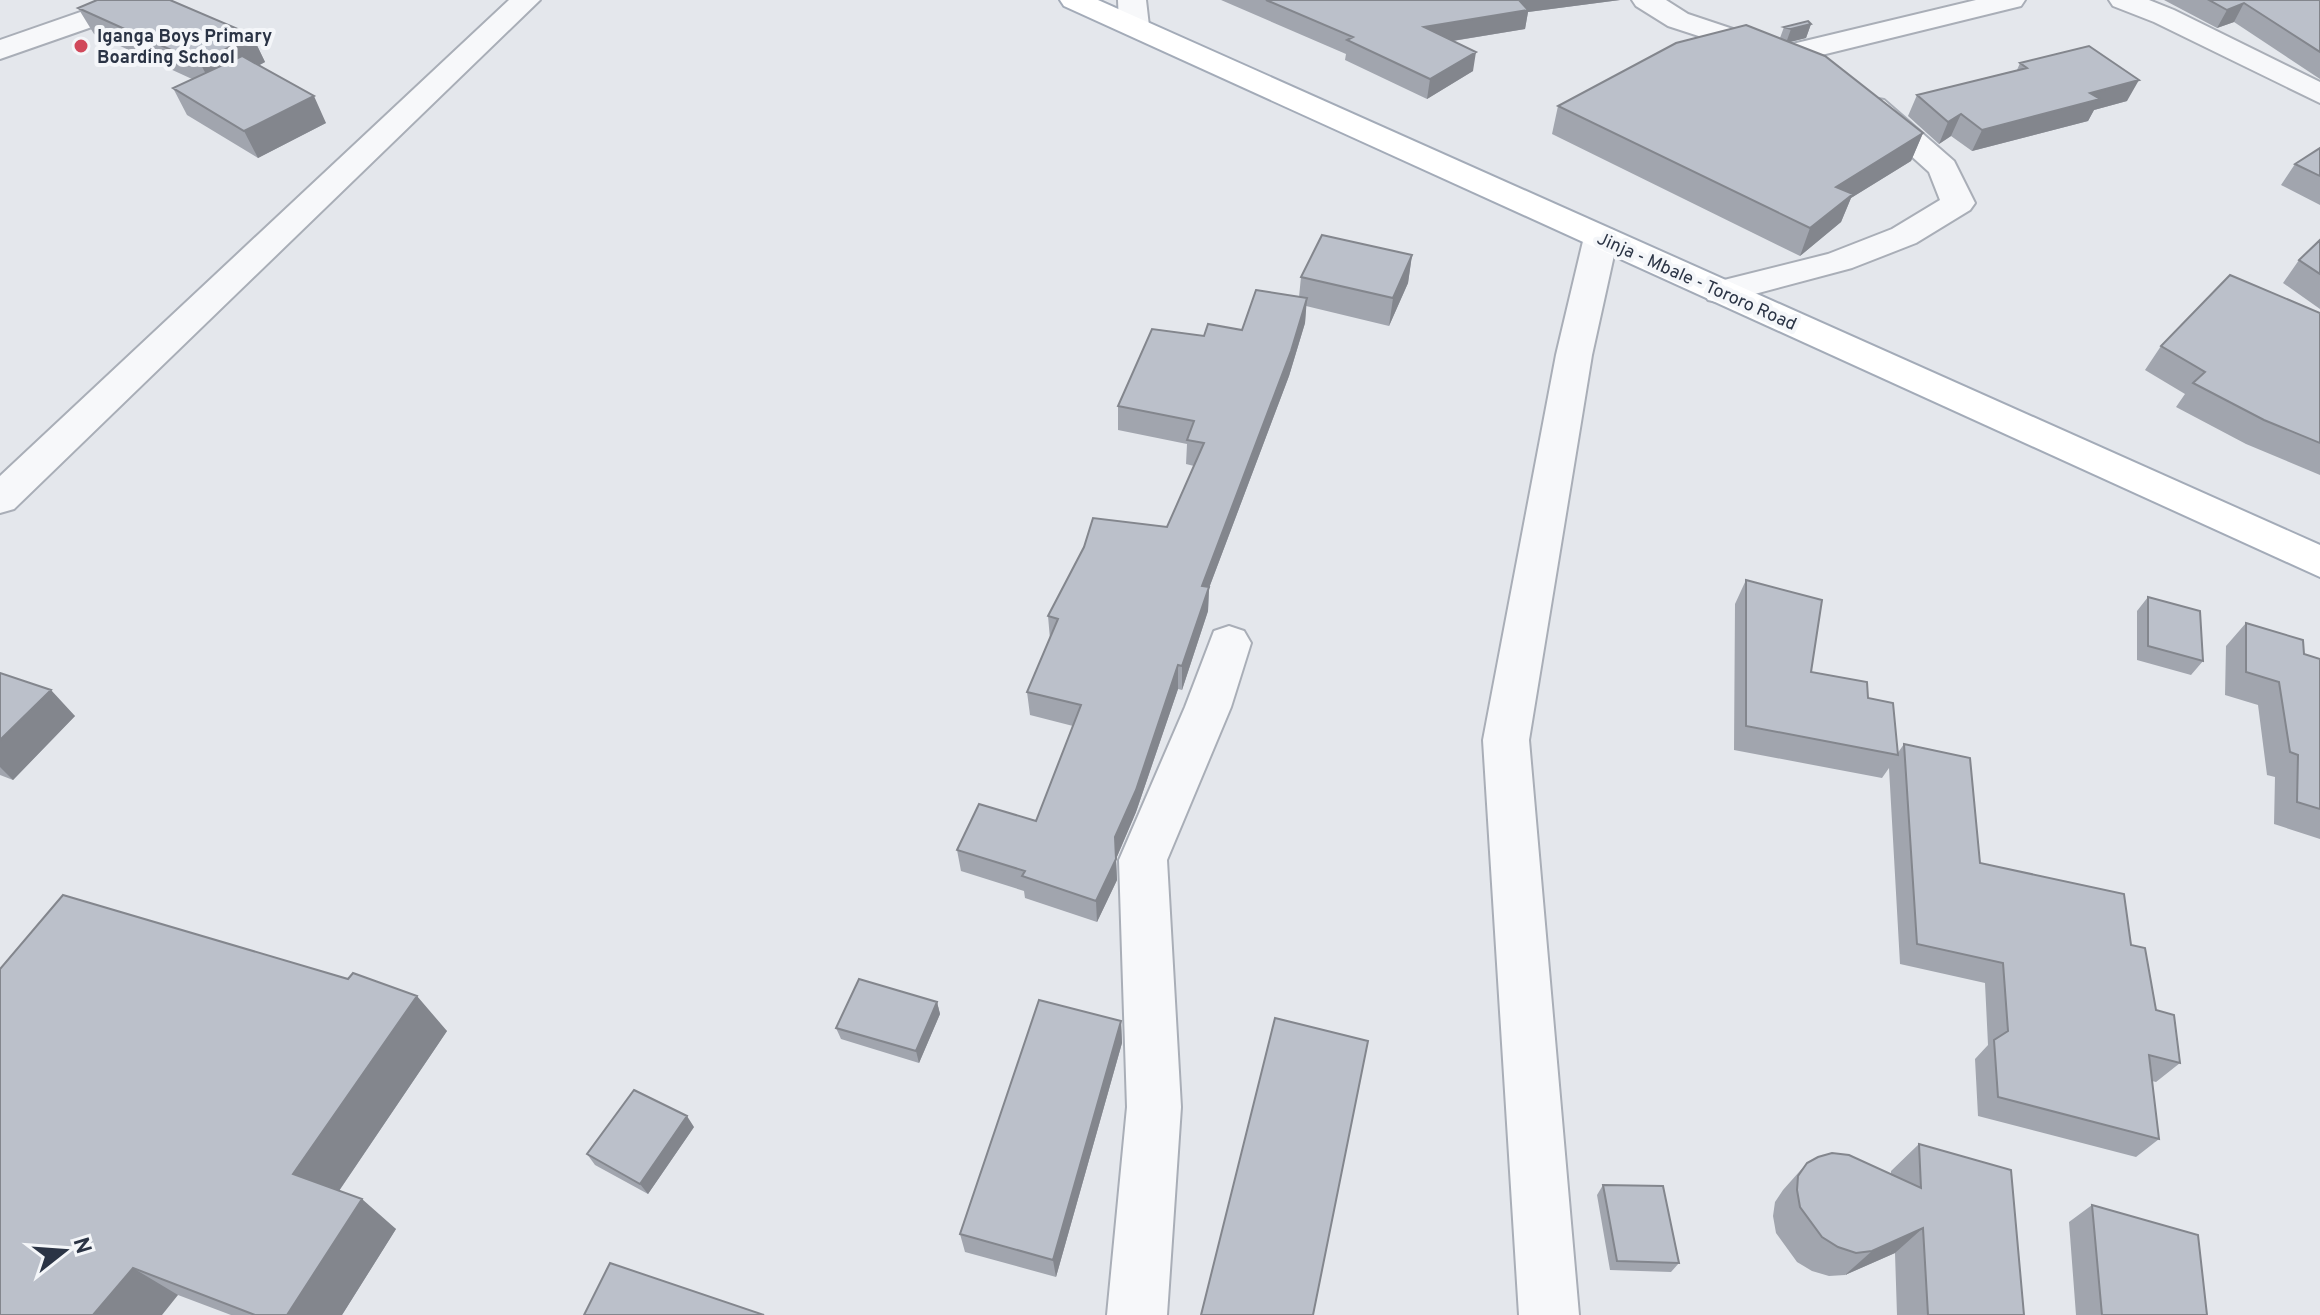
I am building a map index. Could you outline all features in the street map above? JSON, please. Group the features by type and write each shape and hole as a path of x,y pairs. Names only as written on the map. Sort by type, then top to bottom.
{"main road":[{"name":"Jinja - Mbale - Tororo Road","path":"1074,0 1133,13 1601,237 2320,562"}],"street":[{"path":"0,50 142,0"},
{"path":"0,499 526,0"},
{"path":"1646,0 1678,20 1785,55 1839,82 1881,113 1943,168 1958,203 1904,236 1840,261 1721,292"},
{"path":"1785,55 2011,0"},
{"path":"2123,0 2164,16 2320,94"},
{"path":"1549,1315 1506,740 1574,355 1601,237"},
{"path":"1137,1315 1154,1107 1143,860 1208,707 1229,643"}],"building":[{"path":"97,0 170,0 252,35 200,63 78,8"},
{"path":"1266,0 1519,0 1528,10 1424,27 1476,52 1430,79 1347,40 1353,37"},
{"path":"2209,0 2320,0 2320,52 2244,3 2227,10"},
{"path":"1808,21 1811,24 1791,29 1784,27"},
{"path":"1746,25 1825,56 1923,133 1836,187 1853,194 1810,228 1558,106 1676,43"},
{"path":"2089,46 2139,80 2090,93 2100,99 1982,130 1961,114 1948,122 1917,95 2027,68 2020,63"},
{"path":"242,56 314,96 244,131 173,88"},
{"path":"2320,148 2320,176 2295,164"},
{"path":"1322,235 1412,255 1393,298 1301,277"},
{"path":"2320,240 2320,274 2299,260"},
{"path":"2230,275 2320,313 2320,443 2264,420 2193,383 2205,372 2161,346"},
{"path":"1256,290 1307,298 1291,351 1202,586 1209,587 1182,666 1178,665 1136,790 1115,837 1116,859 1096,901 1022,876 1025,871 957,850 979,804 1036,821 1081,705 1027,692 1058,619 1048,616 1084,547 1093,518 1167,527 1204,443 1187,440 1194,421 1118,406 1152,329 1204,336 1208,324 1242,330"},
{"path":"1746,580 1822,600 1811,672 1867,682 1868,698 1893,703 1898,755 1746,726"},
{"path":"2148,597 2200,611 2203,661 2148,646"},
{"path":"2246,623 2303,640 2304,654 2320,659 2320,809 2297,802 2298,755 2290,752 2279,682 2246,672"},
{"path":"0,673 51,690 0,740"},
{"path":"1904,744 1970,758 1980,863 2124,894 2131,945 2145,948 2156,1010 2174,1015 2180,1063 2149,1055 2159,1139 1998,1097 1994,1040 2008,1031 2003,963 1917,944"},
{"path":"63,895 348,979 353,973 417,996 293,1174 362,1199 287,1315 255,1315 133,1268 93,1315 0,1315 0,969"},
{"path":"859,979 937,1002 916,1051 836,1028"},
{"path":"1039,1000 1121,1021 1053,1260 960,1234"},
{"path":"1275,1018 1368,1041 1313,1315 1201,1315"},
{"path":"634,1090 687,1116 640,1184 587,1154"},
{"path":"1919,1144 2011,1170 2024,1315 1928,1315 1923,1228 1872,1251 1856,1253 1822,1237 1800,1207 1798,1176 1807,1163 1832,1153 1849,1155 1921,1188"},
{"path":"1603,1185 1663,1186 1679,1263 1617,1261"},
{"path":"2092,1205 2198,1235 2207,1315 2102,1315"},
{"path":"610,1263 764,1315 584,1315"}],"place":[{"name":"Iganga Boys Primary Boarding School","path":"81,46"}]}
